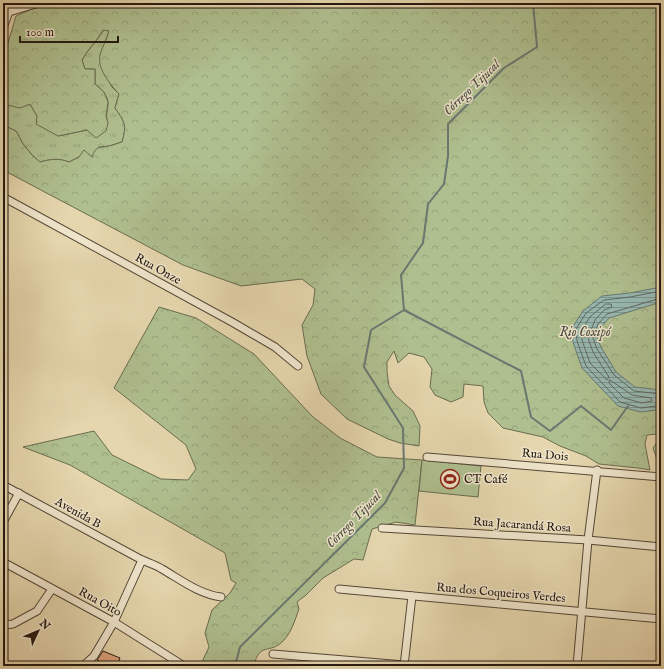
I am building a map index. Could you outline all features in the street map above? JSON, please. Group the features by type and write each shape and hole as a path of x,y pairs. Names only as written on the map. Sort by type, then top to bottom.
{"street":[{"path":"3,28 12,3"},
{"path":"9,12 39,3"},
{"name":"Rua Onze","path":"3,197 232,322 280,351 298,366"},
{"name":"Rua Dois","path":"427,457 597,470 661,477"},
{"path":"577,666 588,540 597,470"},
{"name":"Avenida B","path":"3,485 210,596 221,597"},
{"path":"3,522 19,493"},
{"name":"Rua Jacarandá Rosa","path":"382,528 588,540 661,547"},
{"path":"83,666 94,656 114,622 142,560"},
{"name":"Rua Oito","path":"3,562 114,622 184,666"},
{"path":"3,625 13,624 37,611 52,589"},
{"name":"Rua dos Coqueiros Verdes","path":"339,589 661,619"},
{"path":"404,665 412,596"},
{"path":"273,654 416,666"}],"green space":[{"path":"661,3 661,464 658,462 653,448 658,441 658,434 647,435 645,444 650,470 599,464 586,456 560,446 543,437 503,428 488,413 484,402 483,386 464,384 463,397 451,402 435,395 430,387 432,369 424,357 409,353 398,363 394,351 387,362 389,386 395,395 413,411 420,426 419,446 400,443 388,439 347,419 321,394 307,356 302,325 313,305 315,289 302,279 241,286 183,265 3,170 3,128 5,126 16,131 23,144 40,162 55,159 69,162 79,157 84,150 92,157 98,148 111,146 122,142 125,127 115,108 119,94 105,76 100,66 100,55 109,31 103,30 82,60 85,69 95,69 95,84 104,92 108,102 106,116 108,123 106,131 96,138 87,130 58,136 36,124 37,116 30,104 20,108 3,104 3,59 16,16 43,4"},
{"path":"104,30 109,31 100,56 111,86 119,94 115,108 125,127 122,142 99,147 92,158 79,157 69,162 55,159 40,162 23,144 16,131 5,126 3,128 3,104 30,104 37,116 58,136 87,130 108,123 107,97 95,84 95,69 85,69 82,60"},
{"path":"159,307 196,318 254,354 312,416 340,438 377,457 422,460 415,525 396,522 372,529 363,560 354,559 323,578 297,602 299,609 288,635 278,645 262,651 256,659 254,666 200,666 209,647 205,633 212,610 230,593 236,583 231,580 225,553 70,465 23,447 94,431 112,455 161,479 188,480 196,469 186,445 114,388"},
{"name":"CT Café","path":"422,460 481,466 478,497 419,491"}],"water":[{"name":"Rio Coxipó","path":"661,287 661,302 609,318 602,326 597,338 616,372 635,387 661,390 661,412 656,410 641,412 618,406 582,368 573,342 572,328 583,311 602,296 630,293"}],"building":[{"path":"103,651 120,658 117,666 110,666 97,660"}],"waterway":[{"name":"Córrego Tijucal","path":"235,666 240,647 385,503 404,468 403,428 364,367 371,330 404,310 401,275 423,243 428,204 444,184 448,156 448,124 504,68 537,47 533,3"},
{"name":"Córrego Tijucal","path":"404,310 521,371 531,417 550,431 581,406 611,430 628,406"}],"place":[{"name":"CT Café","path":"450,479"}]}
